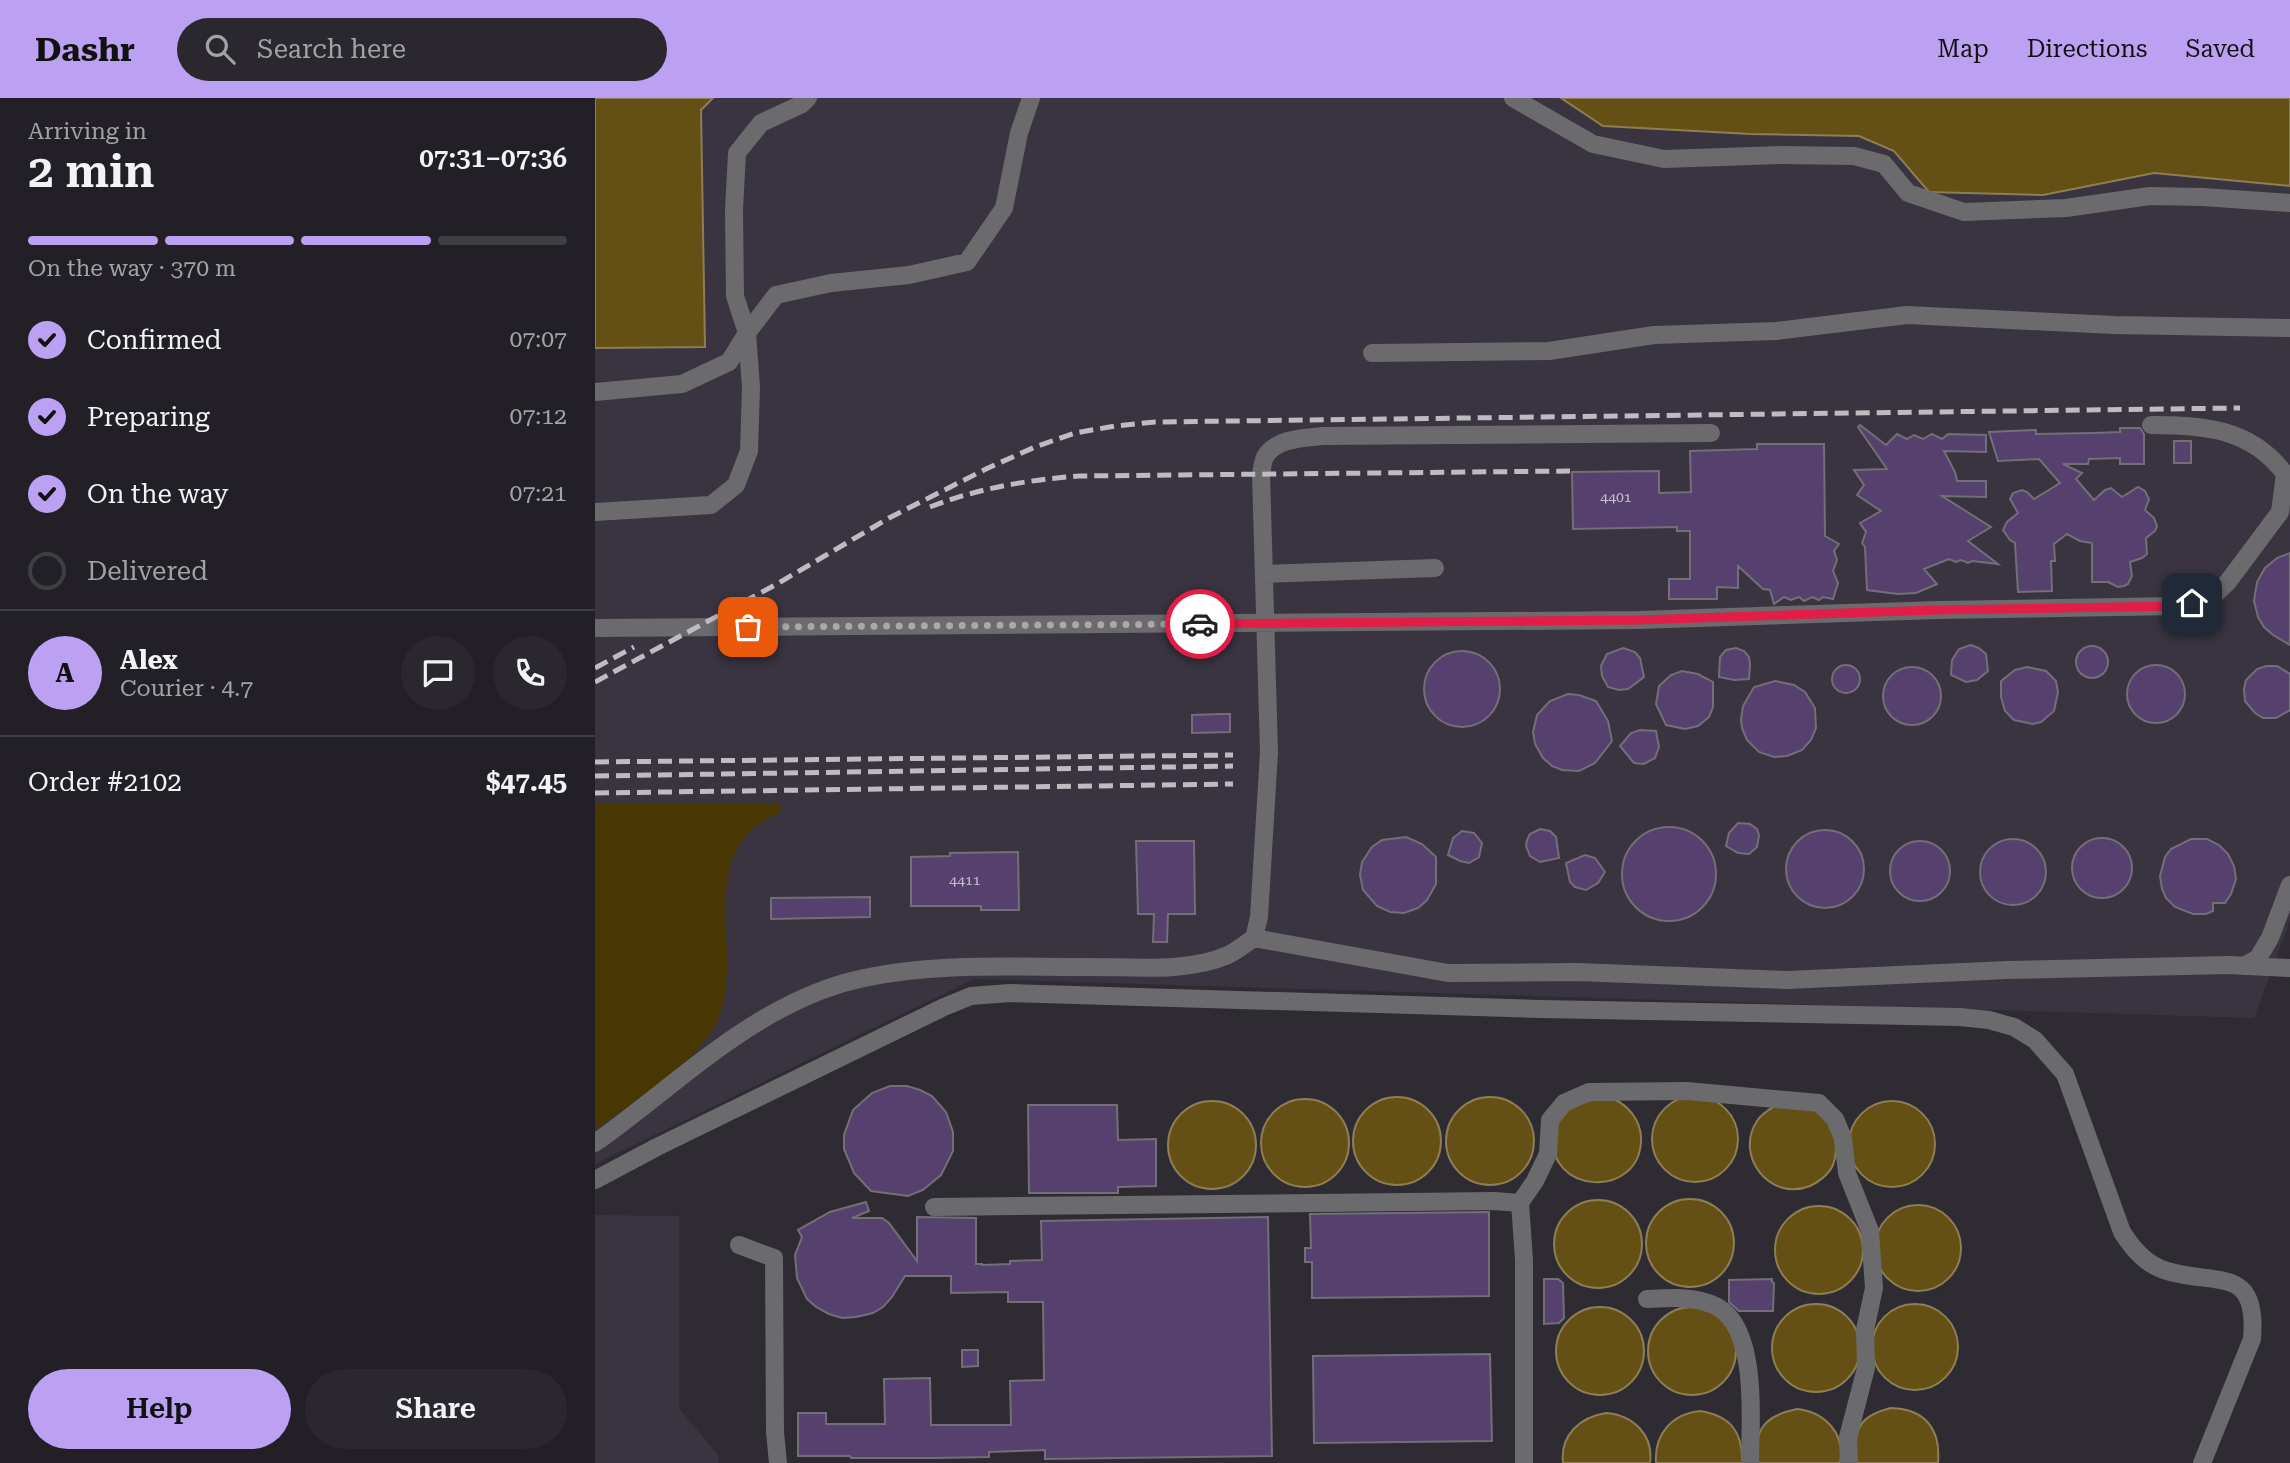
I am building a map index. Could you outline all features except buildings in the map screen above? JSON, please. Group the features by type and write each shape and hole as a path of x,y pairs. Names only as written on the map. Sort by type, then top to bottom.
{"lane":[{"path":"595,512 711,505 736,485 749,452 751,387 747,333 735,296 734,210 737,153 761,123 802,104 808,98"},
{"path":"595,392 682,384 729,362 776,295 831,283 909,275 967,262 1004,208 1019,133 1031,98"},
{"path":"1513,98 1594,144 1664,159 1780,155 1854,156 1884,164 1908,193 1964,212 2066,208 2150,196 2290,203"},
{"path":"1372,353 1549,351 1654,335 1776,331 1907,314 2114,325 2290,328"},
{"path":"595,628 1639,620 1938,610 2175,606 2209,600 2227,583 2280,512 2288,476 2273,457 2226,431 2185,425 2151,425"},
{"path":"1254,938 1259,917 1269,752 1261,474 1265,457 1274,448 1292,440 1323,436 1711,433"},
{"path":"1264,574 1435,568"},
{"path":"2244,965 2258,958 2270,938 2290,885"},
{"path":"595,1143 718,1049 791,1003 822,989 864,978 924,969 1184,966 1227,955 1254,938 1448,973 1577,972 1787,980 2007,970 2244,965 2290,968"},
{"path":"595,1180 902,1027 971,996 1010,993 1541,1009 1960,1017 1989,1020 2014,1027 2035,1040 2065,1074 2122,1232 2133,1248 2146,1260 2165,1271 2208,1277 2239,1287 2250,1298 2254,1317 2252,1339 2203,1463"},
{"path":"1524,1463 1524,1260 1520,1203 1535,1181 1548,1154 1550,1120 1564,1103 1588,1092 1687,1091 1819,1103 1835,1119 1843,1138 1847,1173 1870,1231 1874,1288 1865,1330 1865,1368 1847,1437 1849,1463"},
{"path":"934,1207 1480,1201 1520,1203"},
{"path":"739,1245 774,1258 775,1432 778,1463"},
{"path":"1647,1299 1685,1298 1714,1304 1742,1336 1748,1362 1750,1463"}],"shaded area":[{"path":"595,98 2290,98 2290,921 2254,1018 974,979 595,1164"},
{"path":"595,98 713,98 701,110 705,347 595,348"},
{"path":"1561,98 2290,98 2290,186 2154,173 2043,195 1929,192 1894,151 1859,136 1750,134 1603,126"},
{"path":"595,803 780,803 781,812 753,829 736,852 728,878 727,968 724,997 716,1024 707,1039 679,1068 595,1129"},
{"path":"1695,1096 1712,1099 1726,1108 1735,1122 1738,1139 1735,1156 1726,1170 1712,1179 1695,1182 1678,1179 1664,1170 1655,1156 1652,1139 1655,1122 1664,1108 1678,1099"},
{"path":"1397,1097 1414,1100 1428,1110 1438,1124 1441,1141 1438,1158 1428,1172 1414,1182 1397,1185 1380,1182 1366,1172 1356,1158 1353,1141 1356,1124 1366,1110 1380,1100"},
{"path":"1490,1097 1507,1101 1521,1110 1530,1124 1534,1141 1530,1158 1521,1172 1507,1181 1490,1185 1473,1181 1459,1172 1450,1158 1446,1141 1450,1124 1459,1110 1473,1101"},
{"path":"1305,1099 1322,1102 1336,1112 1346,1126 1349,1143 1346,1160 1336,1174 1322,1184 1305,1187 1288,1184 1274,1174 1264,1160 1261,1143 1264,1126 1274,1112 1288,1102"},
{"path":"1614,1099 1628,1109 1638,1124 1641,1137 1637,1158 1627,1172 1611,1180 1594,1182 1577,1178 1563,1168 1555,1153 1555,1128 1575,1101"},
{"path":"1212,1101 1229,1105 1243,1114 1252,1128 1256,1145 1252,1162 1243,1176 1229,1185 1212,1189 1195,1185 1181,1176 1172,1162 1168,1145 1172,1128 1181,1114 1195,1105"},
{"path":"1884,1101 1900,1101 1923,1113 1932,1127 1935,1144 1932,1161 1923,1175 1900,1187 1884,1187 1868,1180 1856,1168 1849,1152 1849,1136 1856,1120 1868,1108"},
{"path":"1778,1104 1811,1106 1822,1112 1831,1125 1836,1150 1833,1165 1829,1172 1810,1186 1782,1188 1760,1173 1753,1161 1751,1134 1759,1118"},
{"path":"1690,1199 1707,1202 1721,1212 1731,1226 1734,1243 1731,1260 1721,1274 1707,1284 1690,1287 1673,1284 1659,1274 1649,1260 1646,1243 1649,1226 1659,1212 1673,1202"},
{"path":"1598,1200 1615,1203 1629,1213 1639,1227 1642,1244 1639,1261 1629,1275 1615,1285 1598,1288 1581,1285 1567,1275 1557,1261 1554,1244 1557,1227 1567,1213 1581,1203"},
{"path":"1918,1205 1935,1208 1949,1217 1958,1231 1961,1248 1958,1265 1949,1279 1935,1288 1918,1291 1901,1288 1887,1279 1878,1265 1875,1248 1878,1231 1887,1217 1901,1208"},
{"path":"1819,1206 1836,1209 1850,1219 1860,1233 1863,1250 1860,1267 1850,1281 1836,1291 1819,1294 1802,1291 1788,1281 1778,1267 1775,1250 1778,1233 1788,1219 1802,1209"},
{"path":"595,1215 679,1216 679,1408 718,1455 719,1463 595,1463"},
{"path":"1816,1304 1833,1308 1847,1317 1856,1331 1860,1348 1856,1365 1847,1379 1833,1388 1816,1392 1799,1388 1785,1379 1776,1365 1772,1348 1776,1331 1785,1317 1799,1308"},
{"path":"1915,1304 1932,1307 1951,1323 1958,1347 1955,1364 1939,1383 1915,1390 1898,1387 1879,1371 1872,1347 1875,1330 1891,1311"},
{"path":"1600,1307 1617,1310 1631,1320 1641,1334 1644,1351 1641,1368 1631,1382 1617,1392 1600,1395 1583,1392 1569,1382 1559,1368 1556,1351 1559,1334 1569,1320 1583,1310"},
{"path":"1692,1307 1709,1311 1723,1320 1732,1334 1736,1351 1732,1368 1723,1382 1709,1391 1692,1395 1675,1391 1661,1382 1652,1368 1648,1351 1652,1334 1661,1320 1675,1311"},
{"path":"1891,1408 1914,1412 1929,1424 1937,1441 1938,1463 1853,1463 1860,1426 1870,1416"},
{"path":"1797,1409 1816,1415 1831,1426 1840,1443 1840,1463 1755,1463 1755,1451 1763,1426 1776,1416"},
{"path":"1700,1411 1720,1417 1733,1427 1740,1442 1742,1463 1656,1463 1658,1443 1667,1427 1681,1416"},
{"path":"1606,1413 1625,1418 1640,1428 1649,1444 1650,1463 1563,1463 1565,1444 1574,1429 1588,1419"}],"railway":[{"path":"595,682 777,584 889,518 988,468 1075,433 1115,426 1155,422 2240,408"},
{"path":"930,507 1003,486 1079,476 1570,471"},
{"path":"595,668 634,647"},
{"path":"595,762 1233,755"},
{"path":"595,776 1233,766"},
{"path":"595,793 1233,784"}],"way so far":[{"path":"748,627 1200,624"}],"route":[{"path":"1200,624 1639,620 1938,610 2175,606 2192,603"}]}
